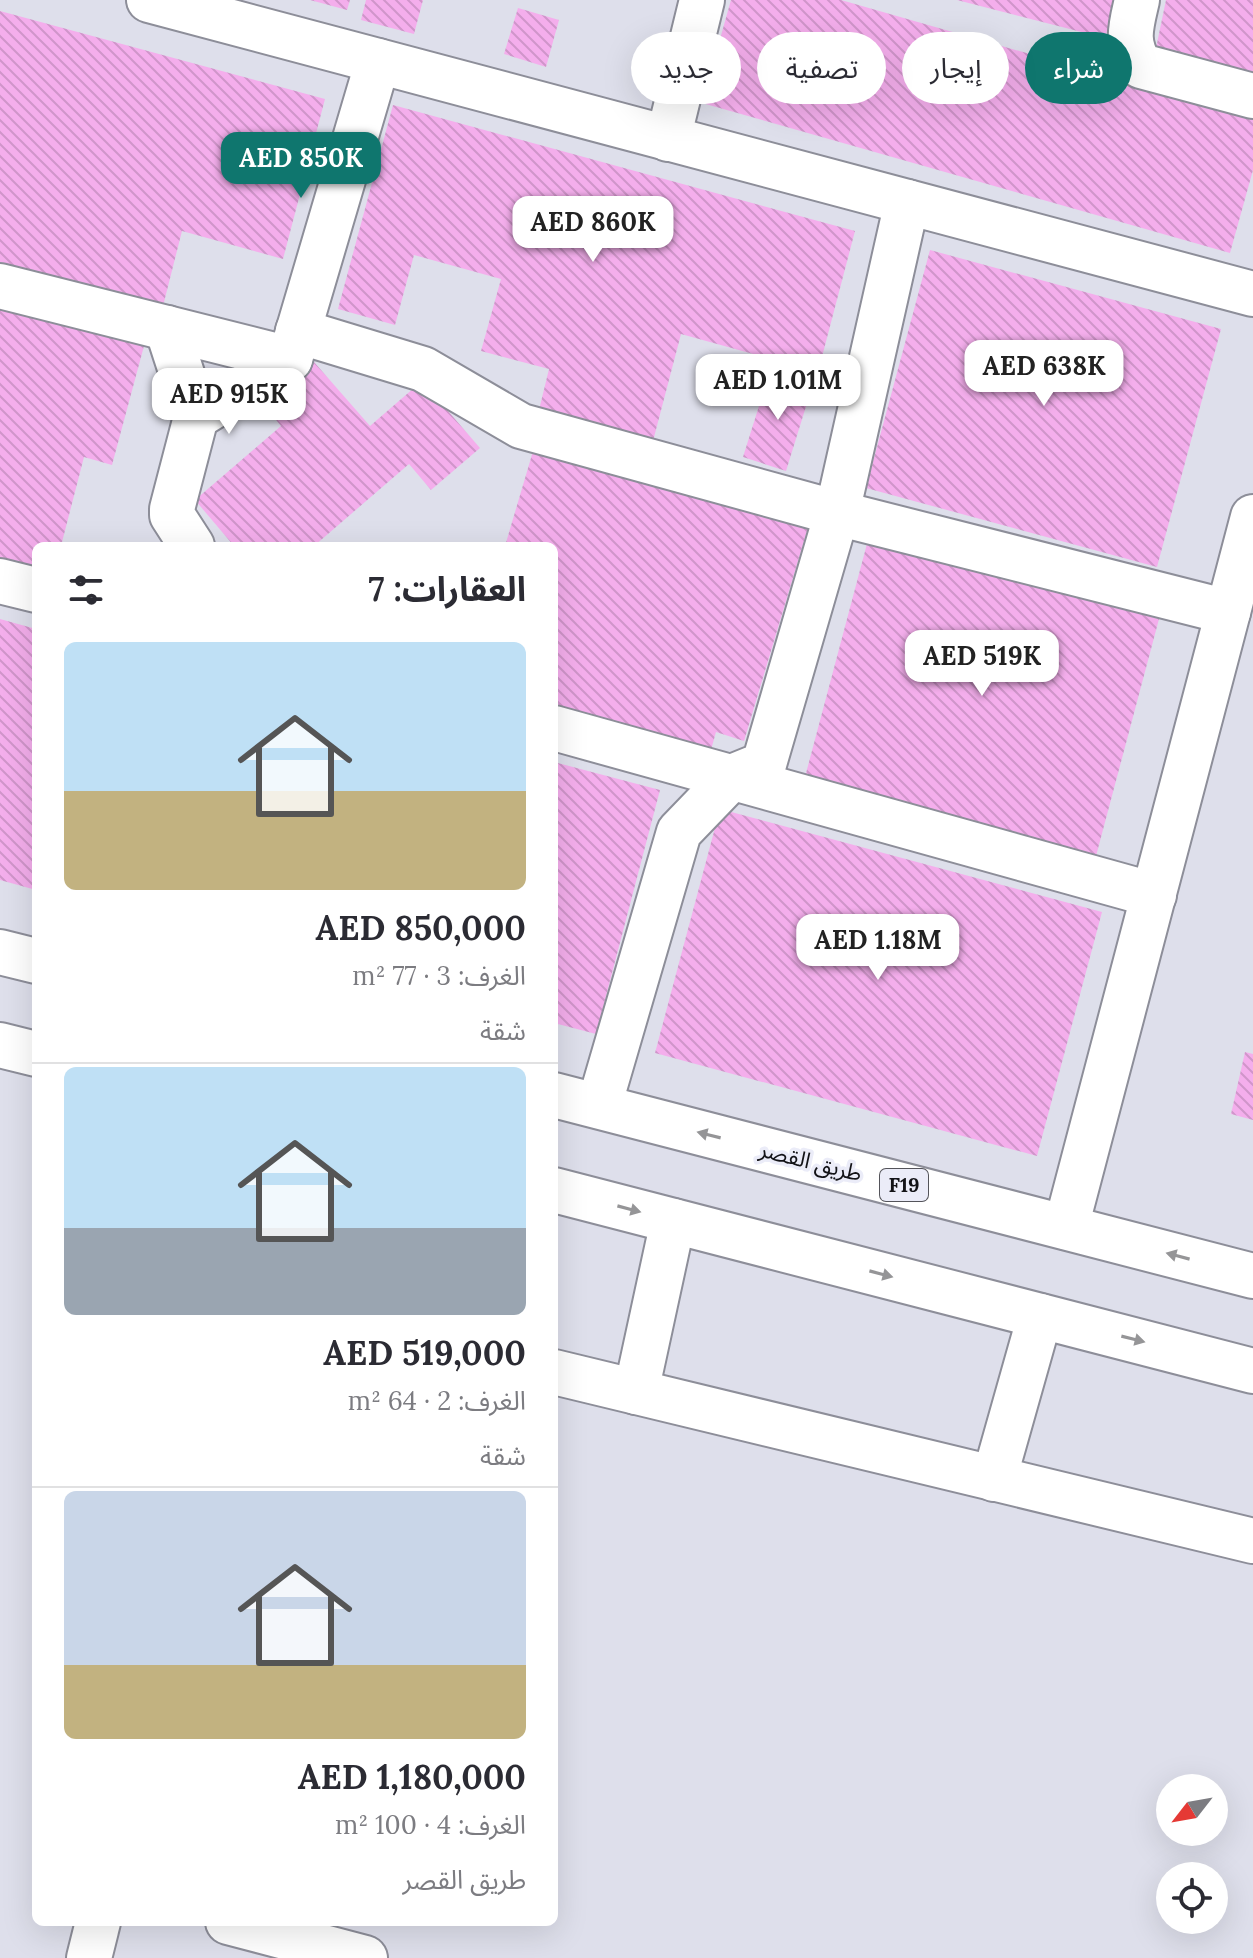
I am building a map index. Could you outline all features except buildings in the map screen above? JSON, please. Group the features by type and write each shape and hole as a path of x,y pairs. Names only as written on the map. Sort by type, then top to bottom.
{"street":[{"path":"149,0 1253,294"},
{"path":"668,139 702,0"},
{"path":"1137,0 1129,34 1131,52 1141,66 1253,96"},
{"path":"196,417 294,345 378,61"},
{"path":"599,1106 679,832 732,777 764,764 837,513 907,202"},
{"path":"0,286 167,328 294,345 423,369 521,426 837,513 1228,612"},
{"path":"167,328 196,417 172,509 184,542"},
{"path":"1066,1227 1253,517"},
{"path":"0,581 32,589"},
{"path":"558,729 1154,895"},
{"path":"0,952 32,960"},
{"path":"0,1045 32,1053"},
{"name":"طريق القصر","path":"558,1096 1253,1276"},
{"path":"558,1191 1253,1371"},
{"path":"636,1392 673,1221"},
{"path":"994,1479 1040,1316"},
{"path":"558,1373 1253,1541"},
{"path":"89,1958 97,1926"},
{"path":"236,1926 274,1946 365,1958"}]}
